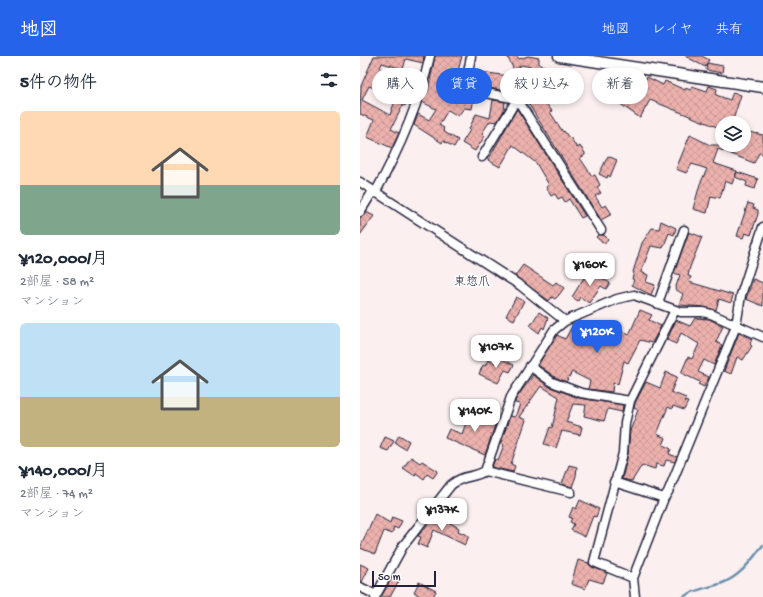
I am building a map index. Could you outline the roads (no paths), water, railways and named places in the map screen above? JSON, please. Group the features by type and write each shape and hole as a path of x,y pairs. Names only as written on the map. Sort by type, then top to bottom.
{"main road":[{"path":"559,56 763,87"}],"street":[{"path":"360,212 395,157 425,80 430,56"},
{"path":"471,56 465,88 500,95"},
{"path":"482,157 514,104"},
{"path":"520,104 601,230"},
{"path":"360,182 515,282 565,321"},
{"path":"635,597 633,578 664,498 700,418 736,326 741,295 763,227"},
{"path":"658,303 684,230"},
{"path":"360,587 375,596 403,546 451,485 458,479 480,474 485,471 510,398 554,330 565,321 629,296 639,296 675,310 711,314 763,337"},
{"path":"633,578 594,562 614,492 614,482 623,453 625,423 630,401 675,310"},
{"path":"530,366 552,382 582,393 630,401"},
{"path":"485,471 571,492"},
{"path":"614,482 664,498"}],"waterway":[{"path":"683,597 697,590 727,581 739,573 763,545"}],"district":[{"name":"東惣爪","path":"472,281"}]}
